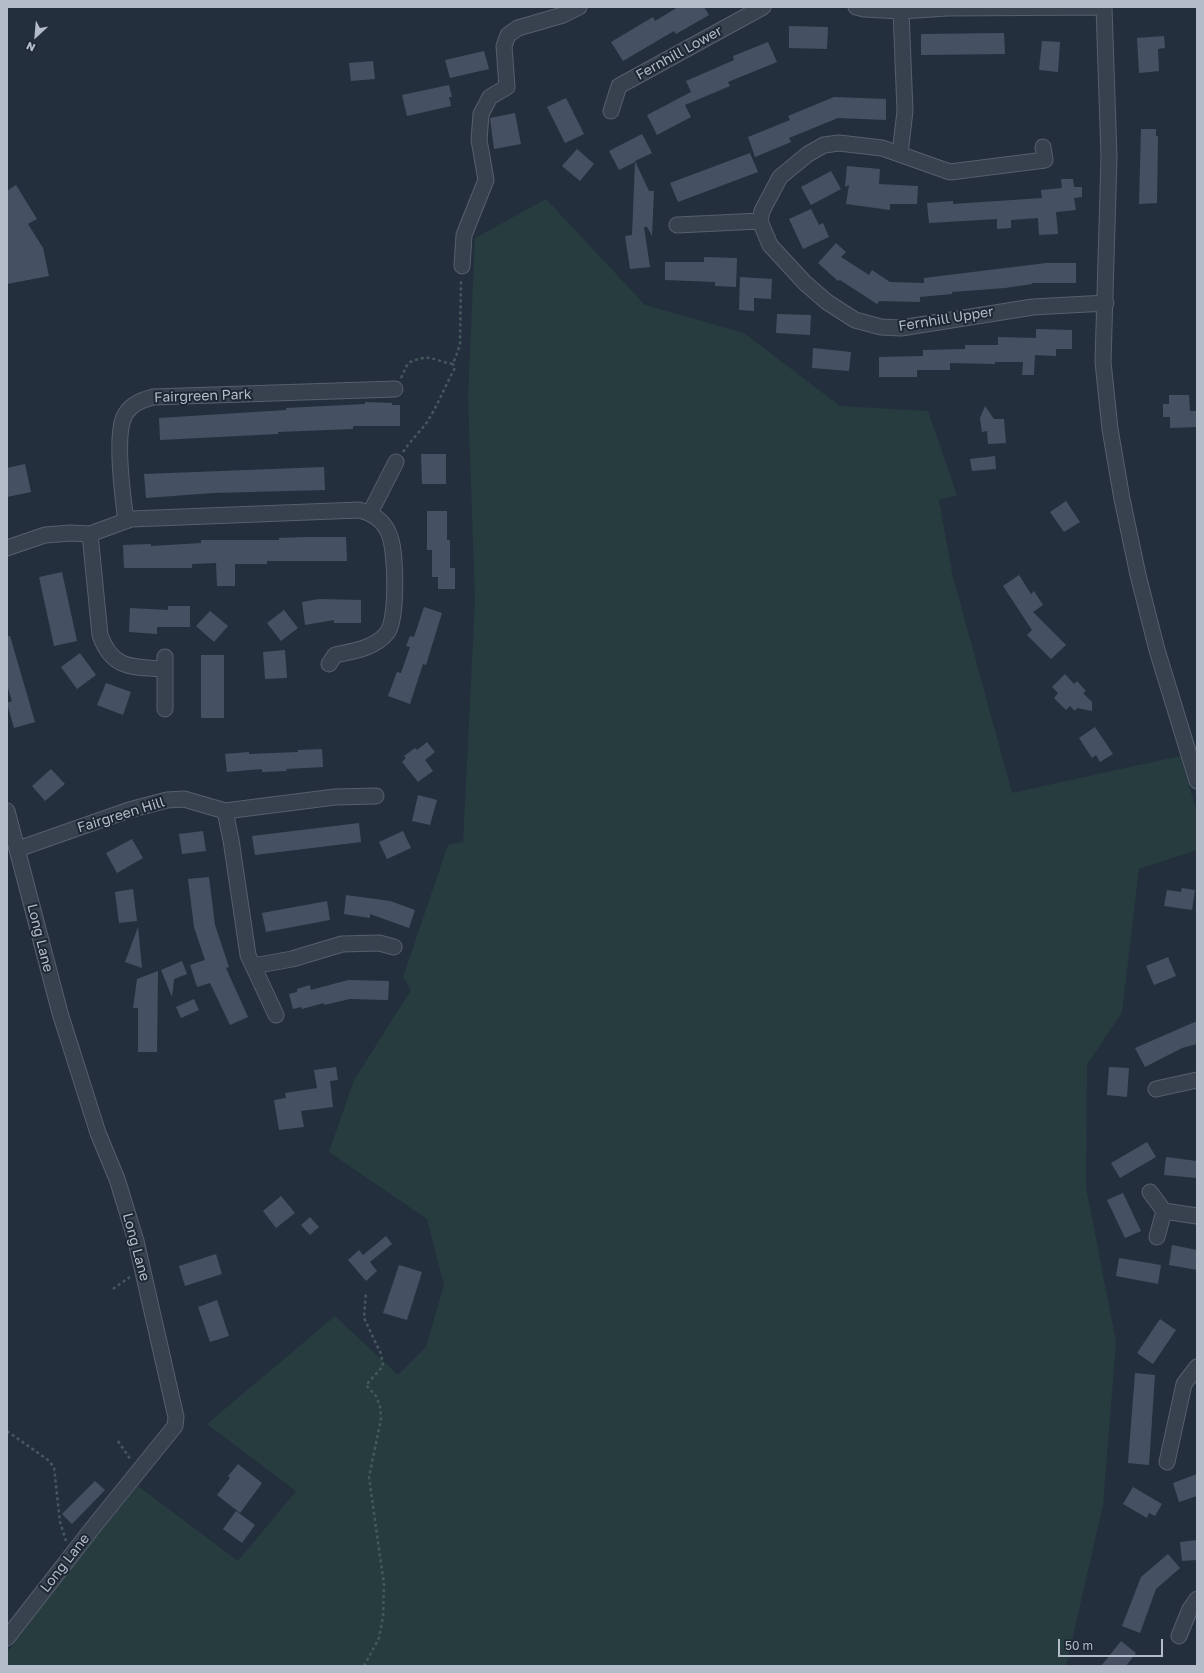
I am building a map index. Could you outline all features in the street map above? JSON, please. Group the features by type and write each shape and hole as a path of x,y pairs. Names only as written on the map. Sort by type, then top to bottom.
{"street":[{"path":"462,266 464,235 486,180 479,140 481,114 490,97 507,87 504,46 508,35 518,28 563,15 579,7"},
{"name":"Fernhill Lower","path":"611,111 618,86 763,7"},
{"path":"856,7 864,9 901,11 947,8 1104,7 1109,157 1106,303 1103,362 1110,429 1122,498 1138,575 1157,650 1193,754 1197,781"},
{"path":"900,154 904,111 901,11"},
{"path":"677,225 760,221 762,210 780,177 792,165 824,145 839,143 860,144 900,154 950,172 960,172 1045,160 1043,147"},
{"name":"Fernhill Upper","path":"760,221 770,245 805,283 827,302 855,320 881,327 901,328 1033,307 1106,303"},
{"name":"Fairgreen Park","path":"126,521 121,481 120,426 124,416 141,400 153,397 396,389"},
{"path":"370,513 396,462"},
{"path":"7,548 45,535 71,533 90,534 131,519 359,510 370,513 385,527 392,542 395,601 393,620 388,632 378,641 351,652 335,655 329,664"},
{"path":"90,534 100,636 104,647 112,658 122,664 165,663 165,709"},
{"name":"Fairgreen Hill","path":"18,849 129,810 166,800 184,799 225,811 334,797 376,796"},
{"name":"Long Lane","path":"7,811 60,1013 98,1133 116,1179 142,1268 176,1417 175,1426 7,1638"},
{"path":"225,811 231,840 248,955 276,1015"},
{"path":"253,966 292,959 342,944 379,943 394,947"},
{"path":"1156,1089 1197,1080"},
{"path":"1150,1192 1164,1211 1197,1216"},
{"path":"1157,1237 1164,1211"},
{"path":"1167,1462 1184,1384 1197,1367"},
{"path":"1179,1636 1190,1609 1197,1599"}],"path":[{"path":"396,462 426,422 455,368 453,364 460,345 462,266"},
{"path":"396,389 408,363 417,359 431,357 441,362 453,364"},
{"path":"113,1289 142,1268"},
{"path":"364,1666 379,1638 384,1617 384,1585 369,1476 375,1457 381,1419 380,1406 376,1396 366,1385 383,1366 381,1354 364,1318 366,1292"},
{"path":"7,1430 48,1460 54,1467 60,1522 70,1557"},
{"path":"118,1441 129,1456 137,1473"}],"green space":[{"path":"546,199 645,305 744,333 840,406 928,411 957,495 939,500 952,573 1012,793 1180,756 1197,812 1197,850 1139,869 1122,1012 1087,1065 1086,1187 1116,1342 1103,1505 1066,1666 7,1666 7,1653 82,1554 138,1486 238,1561 296,1491 207,1424 335,1316 398,1375 426,1347 444,1285 427,1219 329,1152 354,1080 411,990 403,977 448,845 463,842 475,601 468,398 475,238"}],"building":[{"path":"678,7 704,7 709,15 676,34 674,31 623,61 611,42 653,17 655,21"},
{"path":"789,26 828,27 827,49 789,48"},
{"path":"1004,33 1005,54 921,55 921,34"},
{"path":"1164,36 1165,48 1158,49 1159,71 1139,73 1137,38"},
{"path":"1042,41 1060,42 1058,72 1039,70"},
{"path":"768,42 777,62 728,82 730,86 685,105 691,117 657,135 647,115 691,92 686,81 734,60 733,56"},
{"path":"484,51 489,69 450,78 445,60"},
{"path":"373,61 375,79 351,81 349,63"},
{"path":"449,85 452,97 449,97 451,106 407,116 402,95"},
{"path":"834,97 886,99 886,120 838,118 789,138 791,142 755,157 748,137 790,120 788,116"},
{"path":"566,98 584,134 565,143 547,107"},
{"path":"515,113 521,144 494,149 490,118"},
{"path":"1141,129 1156,129 1156,136 1158,136 1157,203 1139,204"},
{"path":"642,134 652,153 635,161 649,191 654,191 652,236 647,227 644,227 650,267 630,269 625,236 632,235 635,162 619,170 609,151"},
{"path":"577,149 594,164 580,181 562,166"},
{"path":"750,153 758,172 678,202 670,183"},
{"path":"847,166 880,169 879,184 918,186 917,204 890,204 890,210 846,204 849,185 845,187"},
{"path":"831,171 841,189 811,205 801,187"},
{"path":"1061,179 1073,179 1074,187 1082,187 1082,197 1074,198 1076,210 1056,212 1058,234 1039,235 1038,218 1011,220 1011,228 997,229 997,219 929,223 927,203 953,201 953,204 1042,198 1041,190 1062,188"},
{"path":"16,185 37,219 28,224 43,248 49,276 7,284 7,191"},
{"path":"811,209 819,225 823,223 829,237 803,249 789,219"},
{"path":"836,243 846,252 841,257 869,275 872,270 890,282 924,283 924,278 1046,263 1076,263 1076,283 1032,283 1005,288 952,292 952,294 920,297 920,302 879,301 877,304 840,280 838,281 818,263"},
{"path":"704,257 737,258 736,287 715,286 715,282 665,280 665,262 704,262"},
{"path":"740,277 772,279 771,299 754,298 754,311 739,310"},
{"path":"777,314 811,315 810,335 776,333"},
{"path":"1036,329 1072,330 1072,349 1056,349 1056,356 1035,355 1034,375 1022,375 1023,362 995,362 995,364 950,363 950,370 917,370 917,377 879,377 879,357 923,356 923,350 965,349 965,345 998,345 998,337 1036,338"},
{"path":"813,348 851,352 849,371 812,368"},
{"path":"1169,395 1189,395 1190,411 1197,411 1197,427 1170,428 1170,417 1163,417 1163,404 1169,404"},
{"path":"365,402 392,403 392,405 400,405 400,426 353,426 353,429 278,432 278,434 160,440 159,418 286,410 286,408 365,404"},
{"path":"985,406 994,419 1004,419 1006,443 988,444 987,431 982,432 980,418"},
{"path":"421,454 446,454 446,484 422,484"},
{"path":"995,456 996,469 972,471 970,459"},
{"path":"25,464 31,492 7,497 7,468"},
{"path":"324,467 325,490 213,493 146,498 144,474"},
{"path":"1066,501 1080,522 1064,532 1050,512"},
{"path":"427,511 447,511 447,540 450,540 450,568 455,568 455,589 438,589 438,577 432,577 432,550 427,550"},
{"path":"346,537 347,561 267,561 267,564 235,564 235,586 217,586 216,563 192,564 192,568 124,568 123,545 151,544 151,546 201,543 201,540 279,540 279,538"},
{"path":"62,572 77,641 54,646 39,577"},
{"path":"1019,575 1031,594 1034,591 1043,605 1033,612 1066,645 1051,659 1027,635 1032,630 1003,586"},
{"path":"319,599 361,600 361,623 334,623 334,620 305,625 302,602"},
{"path":"168,606 190,606 190,627 157,627 157,634 129,632 130,608 168,610"},
{"path":"424,607 442,613 426,665 423,664 410,704 388,696 397,672 401,673 410,647 406,646 410,636 414,637"},
{"path":"284,610 298,628 281,641 267,623"},
{"path":"210,611 228,626 214,642 196,626"},
{"path":"7,636 10,636 35,722 14,728 7,703 12,701 7,685"},
{"path":"285,650 287,678 265,679 263,652"},
{"path":"80,653 96,675 77,689 61,667"},
{"path":"201,655 224,655 224,718 201,718"},
{"path":"1065,674 1074,684 1077,681 1086,691 1083,693 1092,702 1092,711 1077,708 1075,711 1070,706 1066,710 1054,698 1058,693 1052,687"},
{"path":"106,683 131,692 123,715 97,705"},
{"path":"1095,727 1113,754 1100,762 1096,755 1092,758 1079,738"},
{"path":"427,742 435,752 425,760 433,771 418,782 402,762 406,758 404,756 415,748 417,750"},
{"path":"322,749 323,767 286,769 287,771 262,772 262,769 227,772 225,754 249,752 249,754 298,752 298,750"},
{"path":"51,769 65,784 45,801 32,786"},
{"path":"418,795 437,800 430,825 412,821"},
{"path":"359,823 361,842 255,855 252,836"},
{"path":"203,831 206,851 182,854 179,834"},
{"path":"403,831 411,848 387,859 379,842"},
{"path":"132,839 143,858 117,873 106,853"},
{"path":"209,877 215,925 229,967 226,968 248,1017 230,1025 210,983 197,987 190,965 205,960 194,927 188,879"},
{"path":"1182,888 1195,890 1192,910 1164,906 1167,890 1181,892"},
{"path":"133,889 137,921 119,923 115,892"},
{"path":"346,895 390,901 415,910 409,928 370,914 370,918 344,914"},
{"path":"327,901 330,920 266,932 262,913"},
{"path":"138,927 142,968 125,962"},
{"path":"1168,957 1176,976 1154,985 1146,966"},
{"path":"182,961 187,974 174,979 172,997 161,970"},
{"path":"158,971 157,1052 138,1052 138,1008 133,1008 137,979"},
{"path":"348,980 389,981 388,1000 350,999 324,1005 324,1003 302,1009 301,1007 293,1009 289,994 297,992 297,989 310,985 311,990"},
{"path":"194,999 199,1010 181,1018 176,1007"},
{"path":"1197,1021 1197,1044 1182,1048 1145,1067 1135,1048"},
{"path":"336,1067 338,1080 330,1081 333,1107 301,1111 304,1127 279,1130 274,1100 286,1098 285,1093 317,1088 314,1070"},
{"path":"1109,1067 1129,1068 1127,1097 1107,1095"},
{"path":"1147,1142 1156,1157 1120,1178 1111,1163"},
{"path":"1166,1157 1197,1161 1197,1178 1164,1175"},
{"path":"1123,1193 1141,1231 1125,1238 1107,1200"},
{"path":"281,1196 295,1213 276,1228 263,1211"},
{"path":"310,1217 319,1227 310,1235 301,1225"},
{"path":"386,1236 392,1244 370,1262 377,1271 366,1281 348,1260 359,1250 363,1255"},
{"path":"1172,1245 1197,1250 1197,1270 1169,1265"},
{"path":"216,1254 222,1274 185,1286 179,1266"},
{"path":"1119,1258 1161,1265 1158,1284 1116,1276"},
{"path":"399,1265 422,1272 407,1320 383,1313"},
{"path":"217,1300 229,1336 210,1342 198,1307"},
{"path":"1160,1319 1176,1330 1153,1364 1137,1353"},
{"path":"1135,1373 1155,1375 1149,1465 1128,1463"},
{"path":"238,1464 262,1483 240,1513 217,1495 230,1478 228,1476"},
{"path":"1197,1474 1197,1496 1179,1502 1173,1483"},
{"path":"95,1481 105,1490 72,1524 62,1514"},
{"path":"1133,1487 1162,1504 1155,1516 1149,1513 1147,1518 1123,1504"},
{"path":"236,1511 255,1525 242,1543 223,1529"},
{"path":"1197,1540 1197,1560 1182,1561 1180,1542"},
{"path":"1168,1554 1180,1568 1156,1589 1140,1633 1122,1626 1141,1577"},
{"path":"1121,1641 1136,1653 1126,1666 1101,1666"}]}
